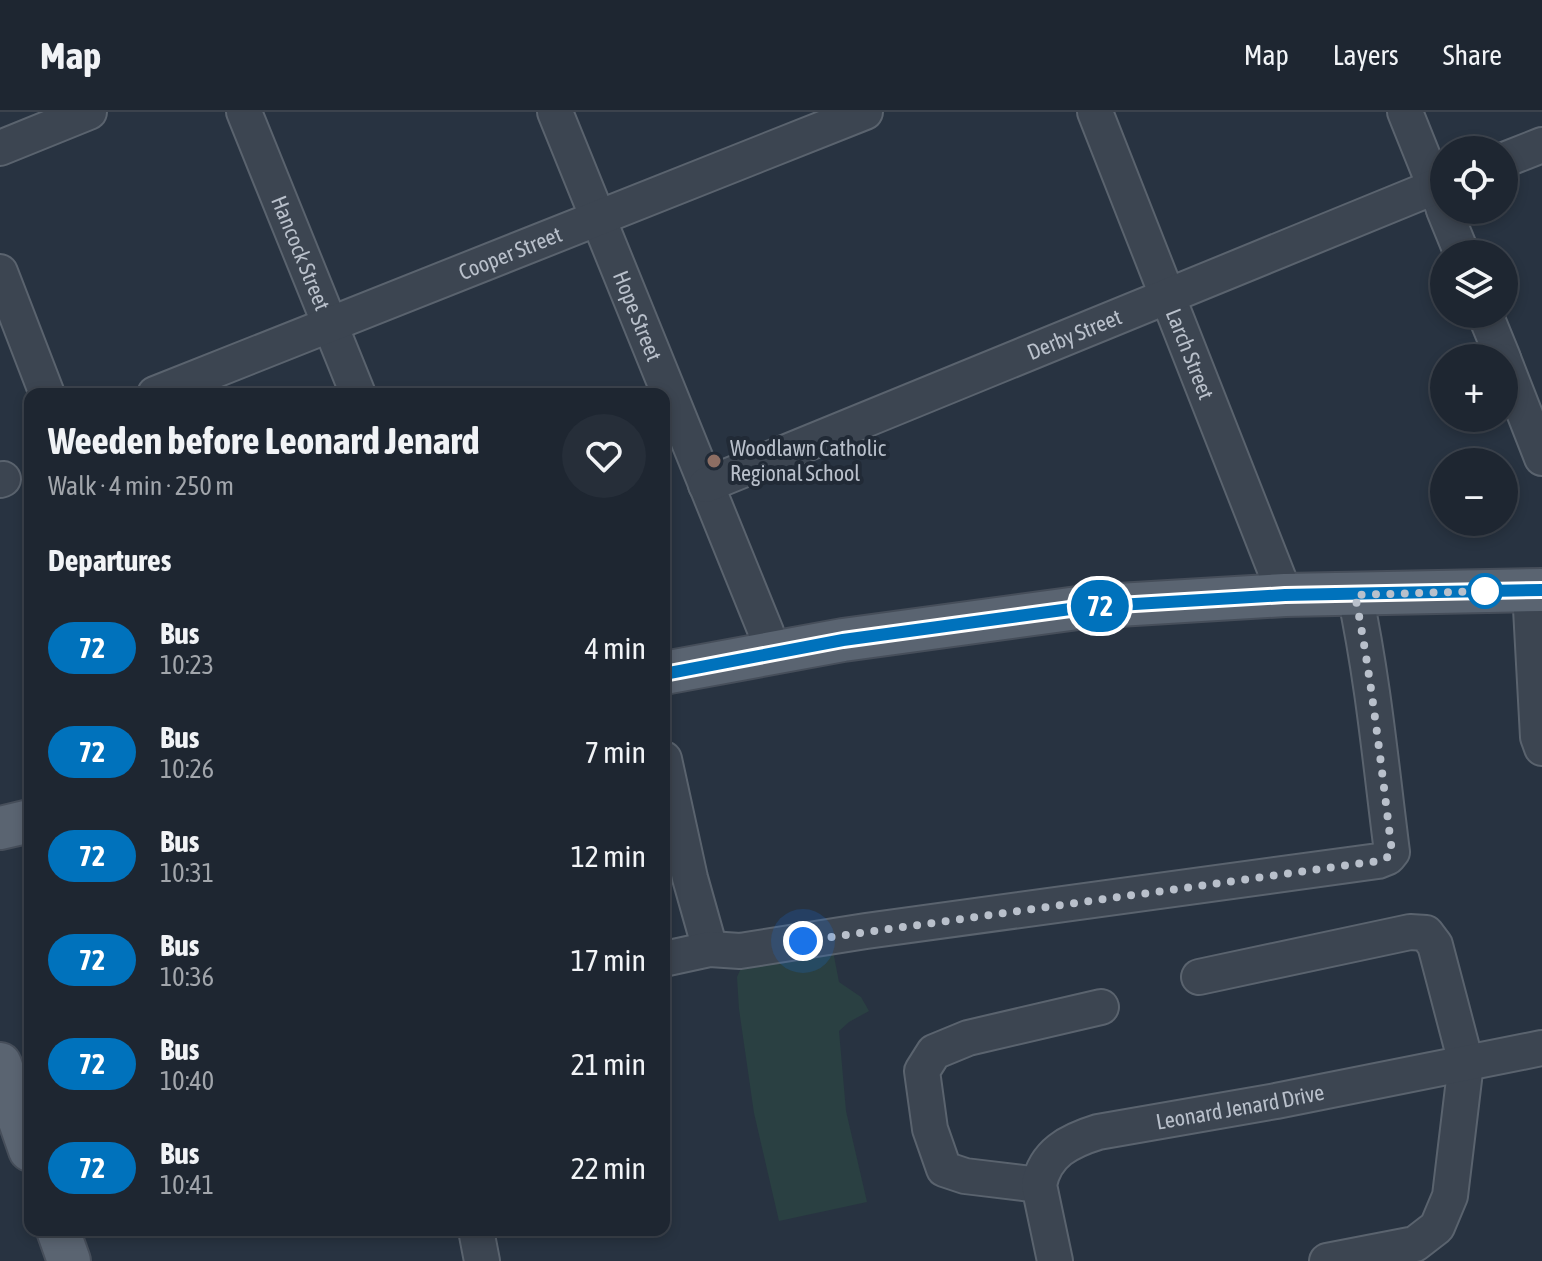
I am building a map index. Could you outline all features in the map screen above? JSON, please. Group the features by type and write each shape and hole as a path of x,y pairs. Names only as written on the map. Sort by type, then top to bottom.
{"main road":[{"path":"670,672 843,640 1085,607 1285,595 1536,590"},
{"path":"0,828 24,822"},
{"path":"4,1090 24,1136"}],"street":[{"path":"0,148 89,112"},
{"name":"Hancock Street","path":"244,112 356,388"},
{"name":"Hope Street","path":"555,112 667,388"},
{"name":"Cooper Street","path":"170,388 865,112"},
{"name":"Larch Street","path":"1095,112 1285,595"},
{"path":"1405,112 1430,169"},
{"path":"1518,154 1542,145"},
{"name":"Derby Street","path":"706,485 1168,296 1430,201"},
{"path":"0,272 45,388"},
{"name":"Hope Street","path":"670,396 772,652"},
{"path":"1518,398 1542,458"},
{"path":"1536,590 1538,737 1542,748"},
{"path":"670,958 710,949 740,951 1378,861 1388,857 1392,852 1355,595"},
{"path":"670,815 677,881 710,949"},
{"path":"1199,977 1410,932 1426,933 1435,945 1466,1063 1450,1196 1437,1227 1415,1244 1327,1261"},
{"path":"1055,1261 1039,1185 965,1176 944,1169 930,1129 922,1071 934,1052 968,1038 1101,1007"},
{"name":"Leonard Jenard Drive","path":"1039,1185 1049,1160 1062,1148 1098,1132 1276,1101 1542,1048"},
{"path":"477,1236 482,1261"}],"green space":[{"path":"833,951 839,982 861,997 869,1011 839,1031 846,1111 867,1202 779,1221 754,1113 737,977 742,966"}],"bus line":[{"name":"72","path":"670,673 843,640 1085,607 1285,595 1542,590"}],"place":[{"name":"Woodlawn Catholic Regional School","path":"714,461"}],"route":[{"path":"803,941 1378,861 1388,857 1392,852 1355,595 1485,591"}]}
